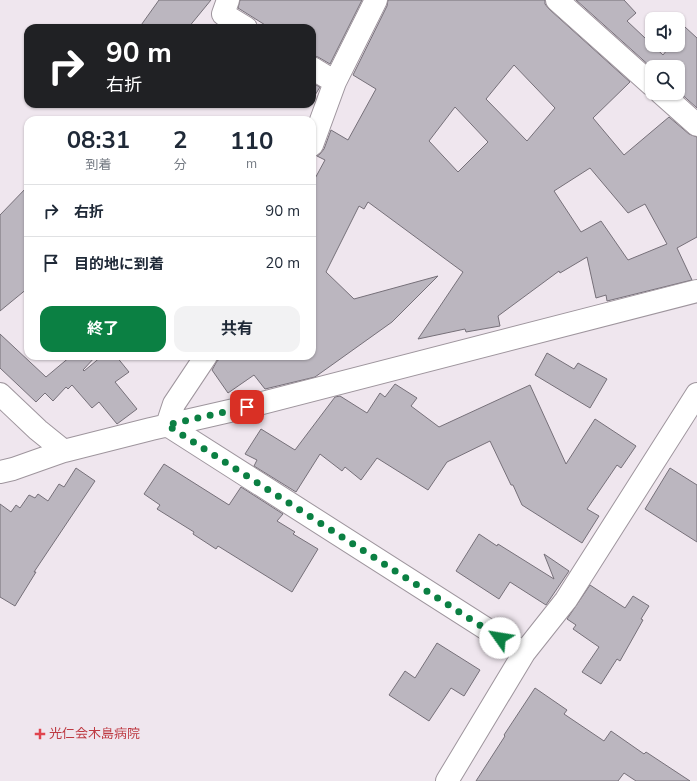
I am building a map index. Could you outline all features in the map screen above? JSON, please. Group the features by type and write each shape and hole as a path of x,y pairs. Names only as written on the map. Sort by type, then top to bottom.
{"street":[{"path":"228,0 223,14 239,24"},
{"path":"316,134 335,82 376,0"},
{"path":"557,0 645,79"},
{"path":"316,70 335,82"},
{"path":"669,100 697,124"},
{"path":"0,472 64,452 167,425 247,407 697,291"},
{"path":"167,425 174,404 203,360"},
{"path":"0,394 64,452"},
{"path":"447,781 524,653 566,600 697,394"},
{"path":"167,425 524,653"}],"building":[{"path":"159,0 211,0 191,24 142,24"},
{"path":"240,0 362,0 330,64 316,57 316,24 264,24 238,8"},
{"path":"388,0 545,0 545,4 549,9 630,82 593,118 624,155 669,117 689,134 697,137 697,237 677,248 692,280 607,301 606,295 596,298 587,257 560,273 559,271 498,316 500,326 466,332 465,329 418,339 463,272 368,202 364,209 359,206 326,272 354,299 438,276 392,322 315,377 265,389 254,375 228,393 212,370 218,360 316,360 316,177 325,160 317,156 324,149 331,130 348,140 376,89 353,75 387,6","holes":["514,65 555,108 527,141 486,99","455,107 488,142 458,172 429,141","590,168 628,213 645,204 667,244 628,260 601,221 581,232 554,191"]},
{"path":"576,0 624,0 636,13 627,21 645,38 645,52 660,52 663,55 665,52 685,52 685,27 697,38 697,108 685,97 685,60 645,60 645,62"},
{"path":"316,85 320,87 316,94"},
{"path":"24,190 24,291 0,311 0,215"},
{"path":"0,334 24,356 24,360 28,360 46,377 66,360 92,360 83,370 84,371 97,360 119,360 129,372 115,382 137,409 117,424 99,402 92,408 72,385 68,389 66,387 53,401 45,393 36,402 0,368"},
{"path":"547,353 574,369 578,363 607,379 590,408 535,375"},
{"path":"395,384 417,398 411,406 439,427 530,385 566,464 595,419 636,446 621,468 617,465 587,509 599,516 582,543 522,505 490,441 447,462 428,490 377,458 361,480 345,467 342,471 320,454 296,492 254,466 257,460 245,454 261,429 295,450 335,397 340,396 367,413 380,393 385,397"},
{"path":"164,464 229,505 241,487 283,514 277,521 295,532 293,534 318,549 292,592 218,546 216,549 193,534 194,532 157,509 160,505 144,494"},
{"path":"76,468 95,481 34,572 36,572 15,606 0,597 0,504 11,512 16,505 20,508 29,495 35,498 38,494 48,501 59,484 64,487"},
{"path":"670,468 697,485 697,542 645,509"},
{"path":"479,534 497,546 498,544 554,579 544,554 569,571 546,605 510,582 499,599 456,571"},
{"path":"590,585 625,608 633,596 649,606 641,619 643,620 620,661 617,659 601,684 582,672 599,647 573,629 576,625 567,619"},
{"path":"437,643 480,670 464,696 451,688 429,721 389,695 405,671 415,678"},
{"path":"535,688 567,710 564,714 604,741 611,731 644,754 646,752 690,781 636,781 624,773 618,781 476,781"}],"place":[{"name":"光仁会木島病院","path":"40,734"}],"route":[{"path":"247,407 167,425 500,638"}]}
